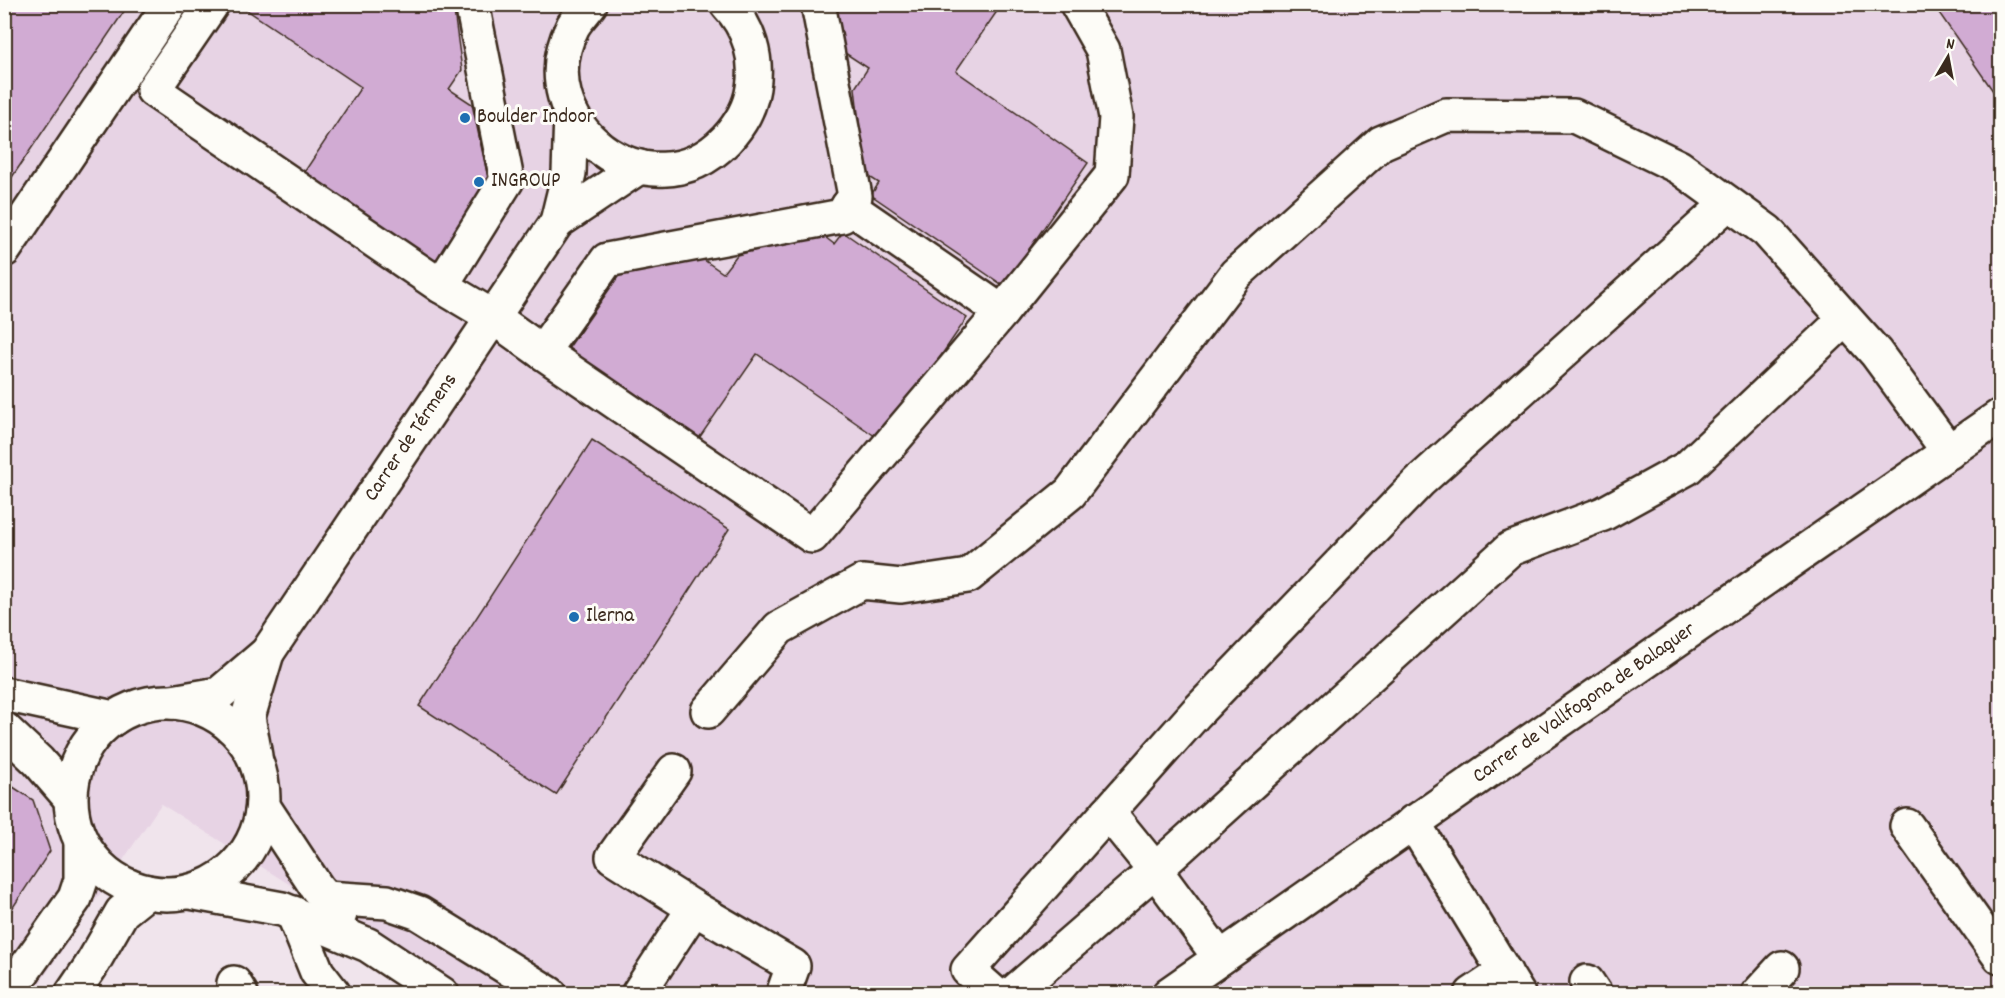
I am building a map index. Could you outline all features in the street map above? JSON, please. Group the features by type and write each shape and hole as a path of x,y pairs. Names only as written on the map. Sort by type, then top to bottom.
{"street":[{"path":"4,250 170,4"},
{"path":"212,4 153,90 441,286 493,317 812,536 1002,312 1112,175 1116,117 1103,50 1077,4"},
{"path":"441,286 507,180 472,4"},
{"path":"590,4 573,26 563,54 562,84 571,113 586,136 606,154 639,167 661,169 691,164 717,150 738,128 752,101 756,71 751,42 734,8"},
{"path":"542,352 607,260 842,216 855,196 818,4"},
{"name":"Carrer de Térmens","path":"172,702 219,694 267,653 556,222 569,173 571,113"},
{"path":"708,711 779,628 862,582 901,586 968,576 1070,493 1236,274 1381,143 1446,115 1574,116 1679,166 1767,231 1876,353 1949,452"},
{"name":"Carrer de Térmens","path":"556,222 639,167"},
{"path":"995,993 968,970 1196,713 1419,482 1728,203"},
{"path":"848,206 1002,312"},
{"path":"1012,993 1155,870 1510,549 1603,514 1687,468 1845,319"},
{"name":"Carrer de Vallfogona de Balaguer","path":"1169,993 2001,416"},
{"name":"Carrer de Térmens","path":"256,762 248,717 267,653"},
{"path":"4,694 114,718"},
{"path":"172,702 199,707 223,720 243,739 256,762 262,784 263,806 256,835 240,861 218,880 190,892 176,894 147,892 121,883 98,866 81,842 73,821 70,798 75,767 91,739 114,718 142,705 172,702"},
{"path":"4,729 38,761 70,798"},
{"path":"674,771 613,857 793,966 783,993"},
{"path":"263,806 317,888 368,945"},
{"path":"1108,812 1155,870 1220,958"},
{"path":"1413,822 1511,983 1472,993"},
{"path":"1907,826 2001,957"},
{"path":"7,993 75,898 81,880 81,842"},
{"path":"72,993 91,966 122,912 147,892"},
{"path":"190,892 282,909 292,913 368,945 442,993"},
{"path":"326,898 387,902 419,913 550,993"},
{"path":"638,993 694,908"},
{"path":"292,913 317,972 334,993"},
{"path":"1758,993 1782,968"}],"shaded area":[{"path":"5,5 2000,5 2000,993 463,993 161,804 33,993 5,994"}],"building":[{"path":"4,4 129,4 4,189"},
{"path":"238,4 453,4 462,70 449,89 472,104 489,182 431,268 299,180 361,87"},
{"path":"836,4 1002,4 956,71 1088,163 1004,286 871,195 879,183 865,174 855,88 868,68 845,53"},
{"path":"1933,4 2000,4 2000,101"},
{"path":"843,232 967,318 882,441 757,354 693,447 563,356 622,271 701,258 723,273 737,255 821,234 834,244"},
{"name":"Ilerna","path":"592,440 729,529 556,795 419,706"},
{"path":"4,781 33,800 50,851 4,921"}],"place":[{"name":"Boulder Indoor","path":"465,118"},
{"name":"INGROUP","path":"479,182"},
{"name":"Ilerna","path":"574,617"}]}
